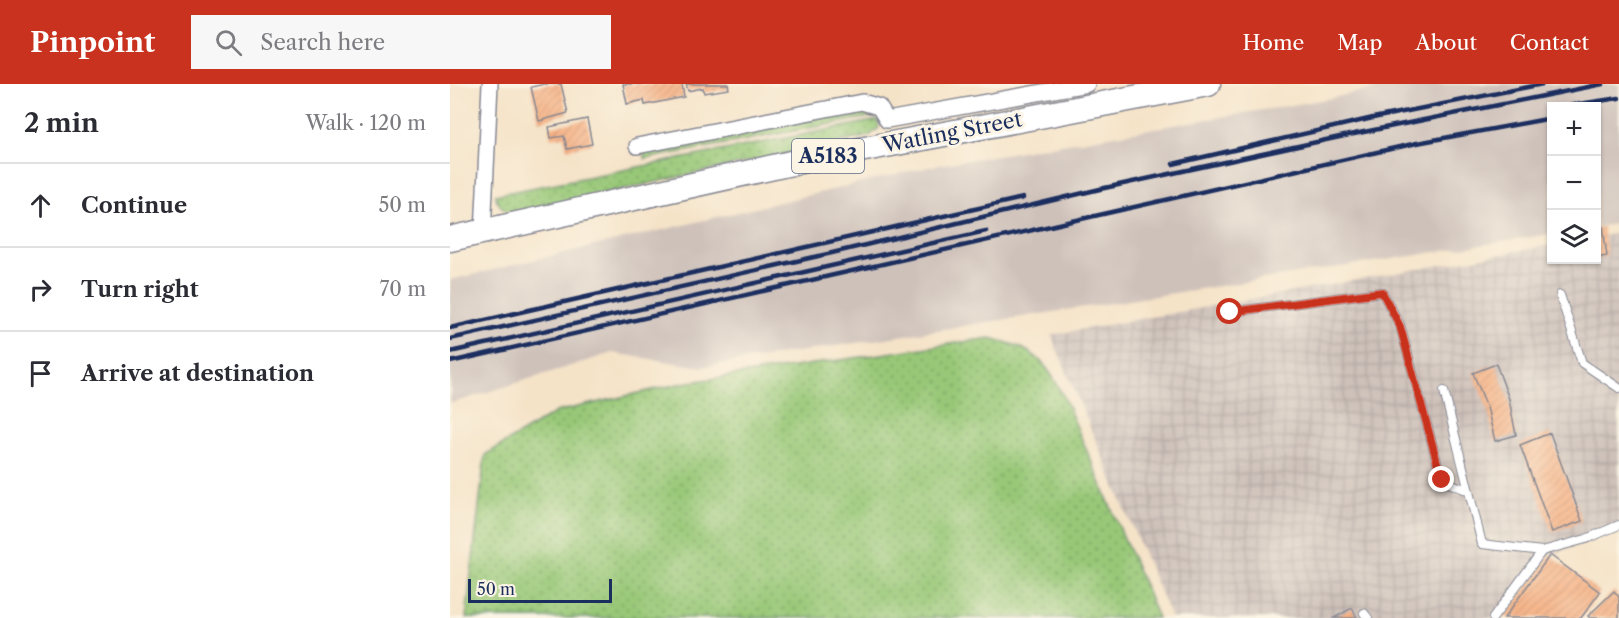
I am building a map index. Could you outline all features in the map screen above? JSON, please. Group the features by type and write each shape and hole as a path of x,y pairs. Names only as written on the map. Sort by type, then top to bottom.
{"main road":[{"name":"Watling Street","path":"450,239 796,162 1197,85"}],"street":[{"path":"483,233 490,84"},
{"path":"887,120 1087,84"},
{"path":"637,146 862,102 879,107 887,120 891,144"}],"lane":[{"path":"1230,312 1382,292 1400,326 1442,480 1469,491"},
{"path":"1560,295 1582,363 1619,388"},
{"path":"1444,391 1482,544 1542,551 1586,539 1619,525"},
{"path":"1493,618 1542,551"}],"shaded area":[{"path":"1395,84 1619,84 1619,223 1601,226 1601,102 1547,102 1547,235 702,367 612,353 450,404 450,280 933,166 1322,100"},
{"path":"1619,233 1619,530 1542,558 1499,618 1171,618 1051,335 1547,246 1547,264 1601,264 1601,236"}],"green space":[{"path":"854,111 865,111 875,116 645,159 643,153"},
{"path":"878,120 879,128 869,136 518,212 503,208 495,195"},
{"path":"990,338 1017,346 1036,357 1057,383 1158,618 466,618 485,455 556,412 683,383"}],"building":[{"path":"561,84 568,113 539,121 531,87"},
{"path":"623,84 682,84 684,97 645,105 644,100 627,104"},
{"path":"686,84 728,84 729,89 704,93 703,88 688,91"},
{"path":"587,119 592,144 567,149 564,136 551,138 549,127"},
{"path":"1601,227 1603,227 1607,256 1601,257"},
{"path":"1496,364 1509,399 1516,435 1495,441 1487,407 1473,373"},
{"path":"1550,433 1582,521 1552,532 1520,445"},
{"path":"1550,555 1600,592 1581,618 1504,618"},
{"path":"1614,591 1619,597 1619,618 1590,618 1588,616"},
{"path":"1352,608 1357,618 1334,618"}],"railway":[{"path":"1173,164 1373,118 1543,84"},
{"path":"450,339 832,253 1100,189 1349,135 1603,84"},
{"path":"1592,102 1619,98"},
{"path":"450,362 1417,143 1547,119"},
{"path":"450,328 1023,198"},
{"path":"450,352 986,231"}],"route":[{"path":"1230,312 1382,292 1400,326 1442,480"}]}
